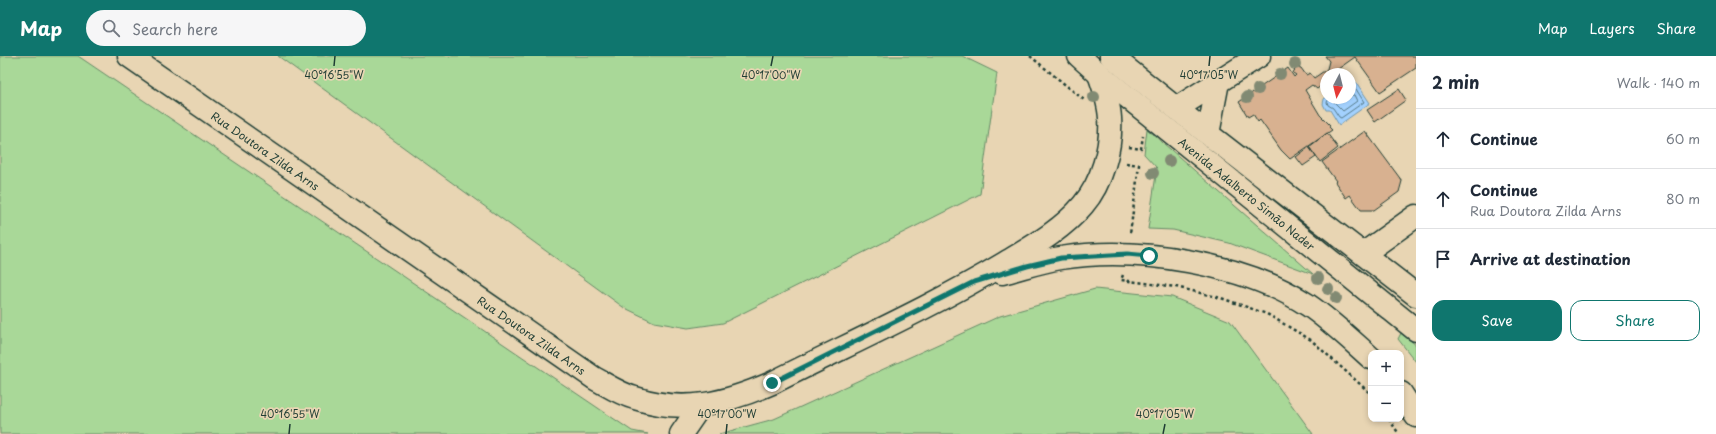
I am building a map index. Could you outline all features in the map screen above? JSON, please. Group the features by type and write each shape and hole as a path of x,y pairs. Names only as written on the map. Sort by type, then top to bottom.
{"main road":[{"name":"Avenida Adalberto Simão Nader","path":"1079,56 1099,74 1416,330"},
{"name":"Avenida Adalberto Simão Nader","path":"1111,56 1208,134 1416,295"},
{"path":"1177,108 1259,56"},
{"name":"Rua Doutora Zilda Arns","path":"131,57 564,358 616,391 635,398 671,405 701,405 724,402 766,386 974,282"},
{"path":"974,282 1044,239 1083,205 1094,188 1105,160 1109,143 1110,118 1105,90 1099,74"},
{"path":"1208,134 1218,82"},
{"path":"1363,254 1416,216"},
{"path":"974,282 1027,266 1061,258 1127,254 1177,260 1209,266 1271,285 1308,305 1368,355"},
{"path":"1404,398 1416,416"},
{"path":"681,434 701,405"}],"path":[{"path":"1030,56 1085,100"},
{"path":"1105,160 1139,165 1122,280 1176,287 1221,298 1267,314 1311,340 1368,391"},
{"path":"1391,422 1399,434"}],"green space":[{"path":"0,56 78,56 632,431 648,434 0,434"},
{"path":"278,56 962,56 997,73 980,194 723,323 688,328 654,322 623,307"},
{"path":"1147,129 1313,274 1229,243 1173,230 1148,229 1157,168 1144,154"},
{"path":"1095,289 1172,297 1230,321 1313,434 719,434 774,419 1000,316"},
{"path":"1401,333 1416,345 1416,362 1398,339"}],"water":[{"path":"1356,82 1370,103 1339,125 1330,110 1326,110 1323,104 1356,104"}],"building":[{"path":"1325,56 1416,56 1416,68 1380,92 1355,57 1339,68 1327,68 1329,61"},
{"path":"1297,67 1301,68 1306,75 1310,73 1314,78 1320,74 1320,87 1317,89 1312,85 1305,90 1320,115 1330,125 1329,127 1332,130 1290,159 1281,150 1260,120 1258,122 1253,114 1248,117 1239,102 1288,68 1294,77 1296,75 1293,73"},
{"path":"1399,89 1406,100 1375,122 1367,110"},
{"path":"1365,131 1402,181 1399,192 1374,210 1361,210 1350,195 1346,198 1322,162"},
{"path":"1327,133 1338,148 1320,162 1309,147"},
{"path":"1309,147 1316,157 1303,166 1296,157"}],"route":[{"path":"772,383 974,282 1027,266 1061,258 1127,254 1149,256"}]}
